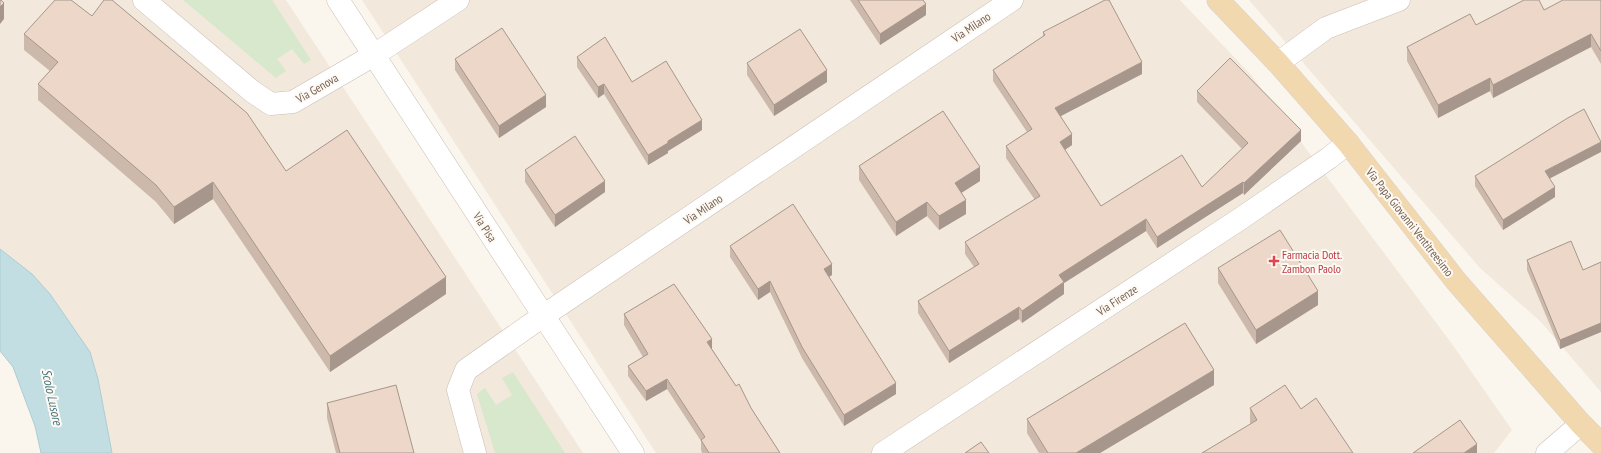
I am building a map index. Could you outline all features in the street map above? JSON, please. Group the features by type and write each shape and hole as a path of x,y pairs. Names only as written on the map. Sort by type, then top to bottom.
{"main road":[{"name":"Via Papa Giovanni Ventitreesimo","path":"1218,0 1278,63 1348,143 1456,281 1581,424 1601,444"}],"street":[{"name":"Via Genova","path":"144,0 253,92 271,104 294,102 374,56 458,0"},
{"name":"Via Pisa","path":"338,0 633,453"},
{"name":"Via Milano","path":"475,453 458,390 466,370 543,316 1012,0"},
{"path":"1278,63 1326,28 1399,0"},
{"name":"Via Firenze","path":"883,453 1240,219 1329,158 1348,143"},
{"path":"1547,453 1581,424"}],"shaded area":[{"path":"0,0 286,0 583,453 112,453 98,379 90,352 32,274 0,249"},
{"path":"362,0 1180,0 1251,75 1452,344 1512,430 1494,453 656,453"},
{"path":"1249,0 1601,0 1601,392 1541,322 1480,268"}],"green space":[{"path":"183,0 272,0 311,60 304,64 292,49 277,59 286,71 276,78"},
{"path":"513,372 565,453 495,453 477,394 485,388 496,405 512,395 502,378"}],"water":[{"name":"Scolo Lusore","path":"0,249 32,274 50,294 90,352 98,379 112,453 41,453 35,426 13,367 0,351"}],"building":[{"path":"0,0 4,3 0,7"},
{"path":"55,0 71,0 92,16 104,0 112,0 247,113 286,171 347,130 446,277 330,356 213,182 174,207 156,185 38,84 58,62 24,34"},
{"path":"858,0 923,0 926,4 880,34"},
{"path":"1105,0 1109,0 1142,62 1055,108 1072,134 1060,142 1101,206 1182,155 1202,187 1248,143 1197,91 1230,58 1301,130 1244,183 1243,182 1157,237 1146,219 1059,275 1064,282 1022,311 1019,307 949,351 918,301 979,264 965,242 1040,196 1006,146 1032,129 993,70 1045,35 1043,32"},
{"path":"1524,0 1539,0 1544,10 1563,0 1601,0 1601,51 1591,34 1493,85 1490,78 1438,105 1407,47 1470,14 1476,25"},
{"path":"502,28 546,95 499,126 455,59"},
{"path":"800,29 827,70 774,105 747,63"},
{"path":"605,37 632,82 666,61 702,120 648,155 604,84 598,87 577,57"},
{"path":"1584,109 1601,142 1545,171 1555,187 1503,220 1475,176"},
{"path":"943,111 980,167 955,183 966,200 939,216 927,202 896,222 859,166"},
{"path":"575,136 605,181 555,215 525,170"},
{"path":"793,204 832,264 824,269 896,383 844,415 802,347 770,281 758,289 730,246"},
{"path":"1280,230 1318,291 1256,330 1218,268"},
{"path":"1571,241 1583,270 1601,262 1601,323 1560,340 1527,260"},
{"path":"674,284 712,339 707,342 736,386 739,384 751,408 780,453 709,453 701,440 705,437 667,379 646,391 628,366 648,354 624,314"},
{"path":"1185,323 1214,370 1076,453 1048,453 1027,419"},
{"path":"396,385 414,453 340,453 327,403"},
{"path":"1285,385 1301,409 1316,398 1353,453 1202,453 1257,420 1250,408"},
{"path":"1460,420 1477,444 1464,453 1413,453"},
{"path":"981,442 989,453 965,453"}],"place":[{"name":"Farmacia Dott. Zambon Paolo","path":"1274,261"}]}
